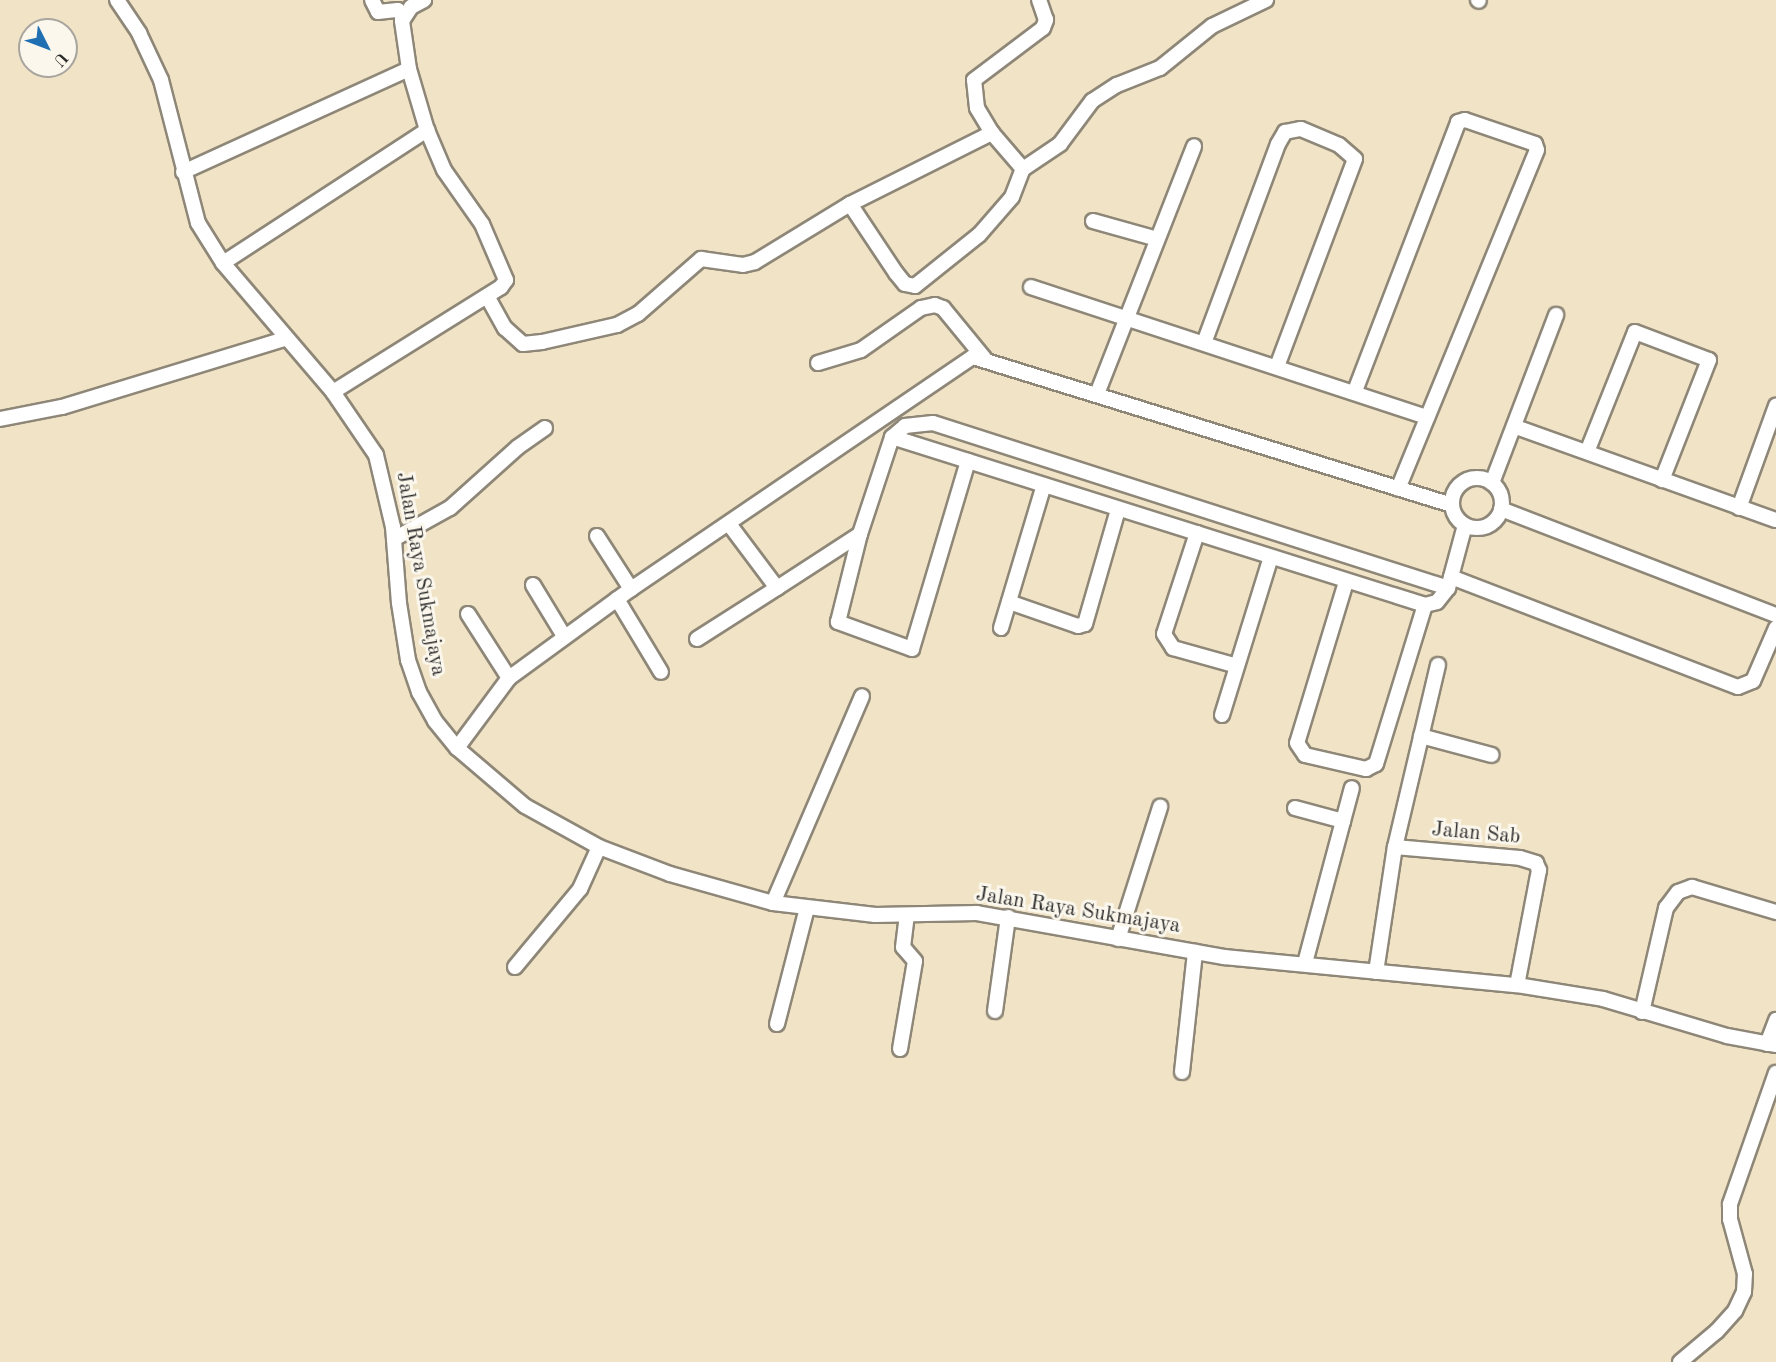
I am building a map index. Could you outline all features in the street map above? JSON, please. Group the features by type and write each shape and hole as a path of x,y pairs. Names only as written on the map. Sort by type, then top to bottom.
{"street":[{"name":"Jalan Raya Sukmajaya","path":"117,0 139,33 160,80 198,223 223,263 285,339 333,392 376,455 394,539 408,660 419,692 435,721 457,748 525,806 599,847 670,874 773,903 807,908 907,915 977,914 1008,917 1195,952 1518,985 1603,999 1642,1012 1772,1044"},
{"path":"333,392 487,296 506,280 503,268 482,224 444,170 427,130 409,69 403,17 398,10 378,12 372,0"},
{"path":"403,17 424,0"},
{"path":"1023,169 992,133 977,108 974,80 1043,28 1046,20 1039,0"},
{"path":"849,204 896,273 905,284 915,286 979,235 1012,197 1023,169 1060,144 1092,101 1117,85 1160,68 1212,26 1266,0"},
{"path":"183,172 409,69"},
{"path":"1355,390 1451,132 1465,120 1509,133 1535,144 1537,150 1398,489"},
{"path":"1204,343 1278,144 1285,132 1301,129 1339,145 1355,159 1277,367"},
{"path":"223,263 427,130"},
{"path":"487,296 505,328 523,344 617,325 653,304 701,259 743,265 755,262 849,204 992,133"},
{"path":"1096,394 1194,146"},
{"path":"1093,221 1157,239"},
{"path":"1031,287 1355,390 1427,417"},
{"path":"818,363 861,350 921,308 935,304 943,308 984,358"},
{"path":"1492,483 1516,427 1556,315"},
{"path":"1587,452 1635,332 1709,360 1662,480"},
{"path":"0,419 62,407 285,339"},
{"path":"457,748 509,678 564,636 973,357 984,358 1452,505"},
{"path":"1739,508 1776,406"},
{"path":"968,461 912,649 838,622 860,534 892,437 905,426 933,423 1450,582 1738,687 1753,681 1776,628"},
{"path":"1516,427 1776,520"},
{"path":"394,539 450,508 518,447 545,428"},
{"path":"892,437 1425,605 1437,602 1450,582 1465,525"},
{"path":"1479,478 1492,483 1500,495 1501,509 1489,525 1475,528 1457,519 1452,505 1455,492 1465,482 1479,478"},
{"path":"1001,628 1044,485"},
{"path":"1501,509 1776,615"},
{"path":"1009,602 1078,626 1085,624 1118,510"},
{"path":"729,525 777,588"},
{"path":"1197,533 1164,634 1173,648 1237,666"},
{"path":"697,639 860,534"},
{"path":"597,536 631,589"},
{"path":"1222,715 1271,557"},
{"path":"1347,582 1297,743 1305,755 1366,769 1376,764 1425,605"},
{"path":"533,585 564,636"},
{"path":"617,599 661,672"},
{"path":"468,615 509,678"},
{"path":"1376,972 1395,847 1438,665"},
{"path":"773,903 862,696"},
{"path":"1421,736 1492,755"},
{"path":"1305,963 1352,788"},
{"path":"1118,939 1160,807"},
{"path":"1294,808 1343,821"},
{"path":"515,967 580,889 599,847"},
{"name":"Jalan Sab","path":"1395,847 1520,858 1536,863 1539,870 1518,985"},
{"path":"1642,1012 1670,898 1692,886 1776,912"},
{"path":"777,1024 807,908"},
{"path":"900,1049 915,961 903,947 907,915"},
{"path":"995,1011 1008,917"},
{"path":"1182,1072 1195,952"},
{"path":"1772,1044 1776,1020"},
{"path":"1680,1362 1717,1331 1735,1311 1743,1292 1745,1274 1730,1219 1730,1204 1776,1073"}]}
